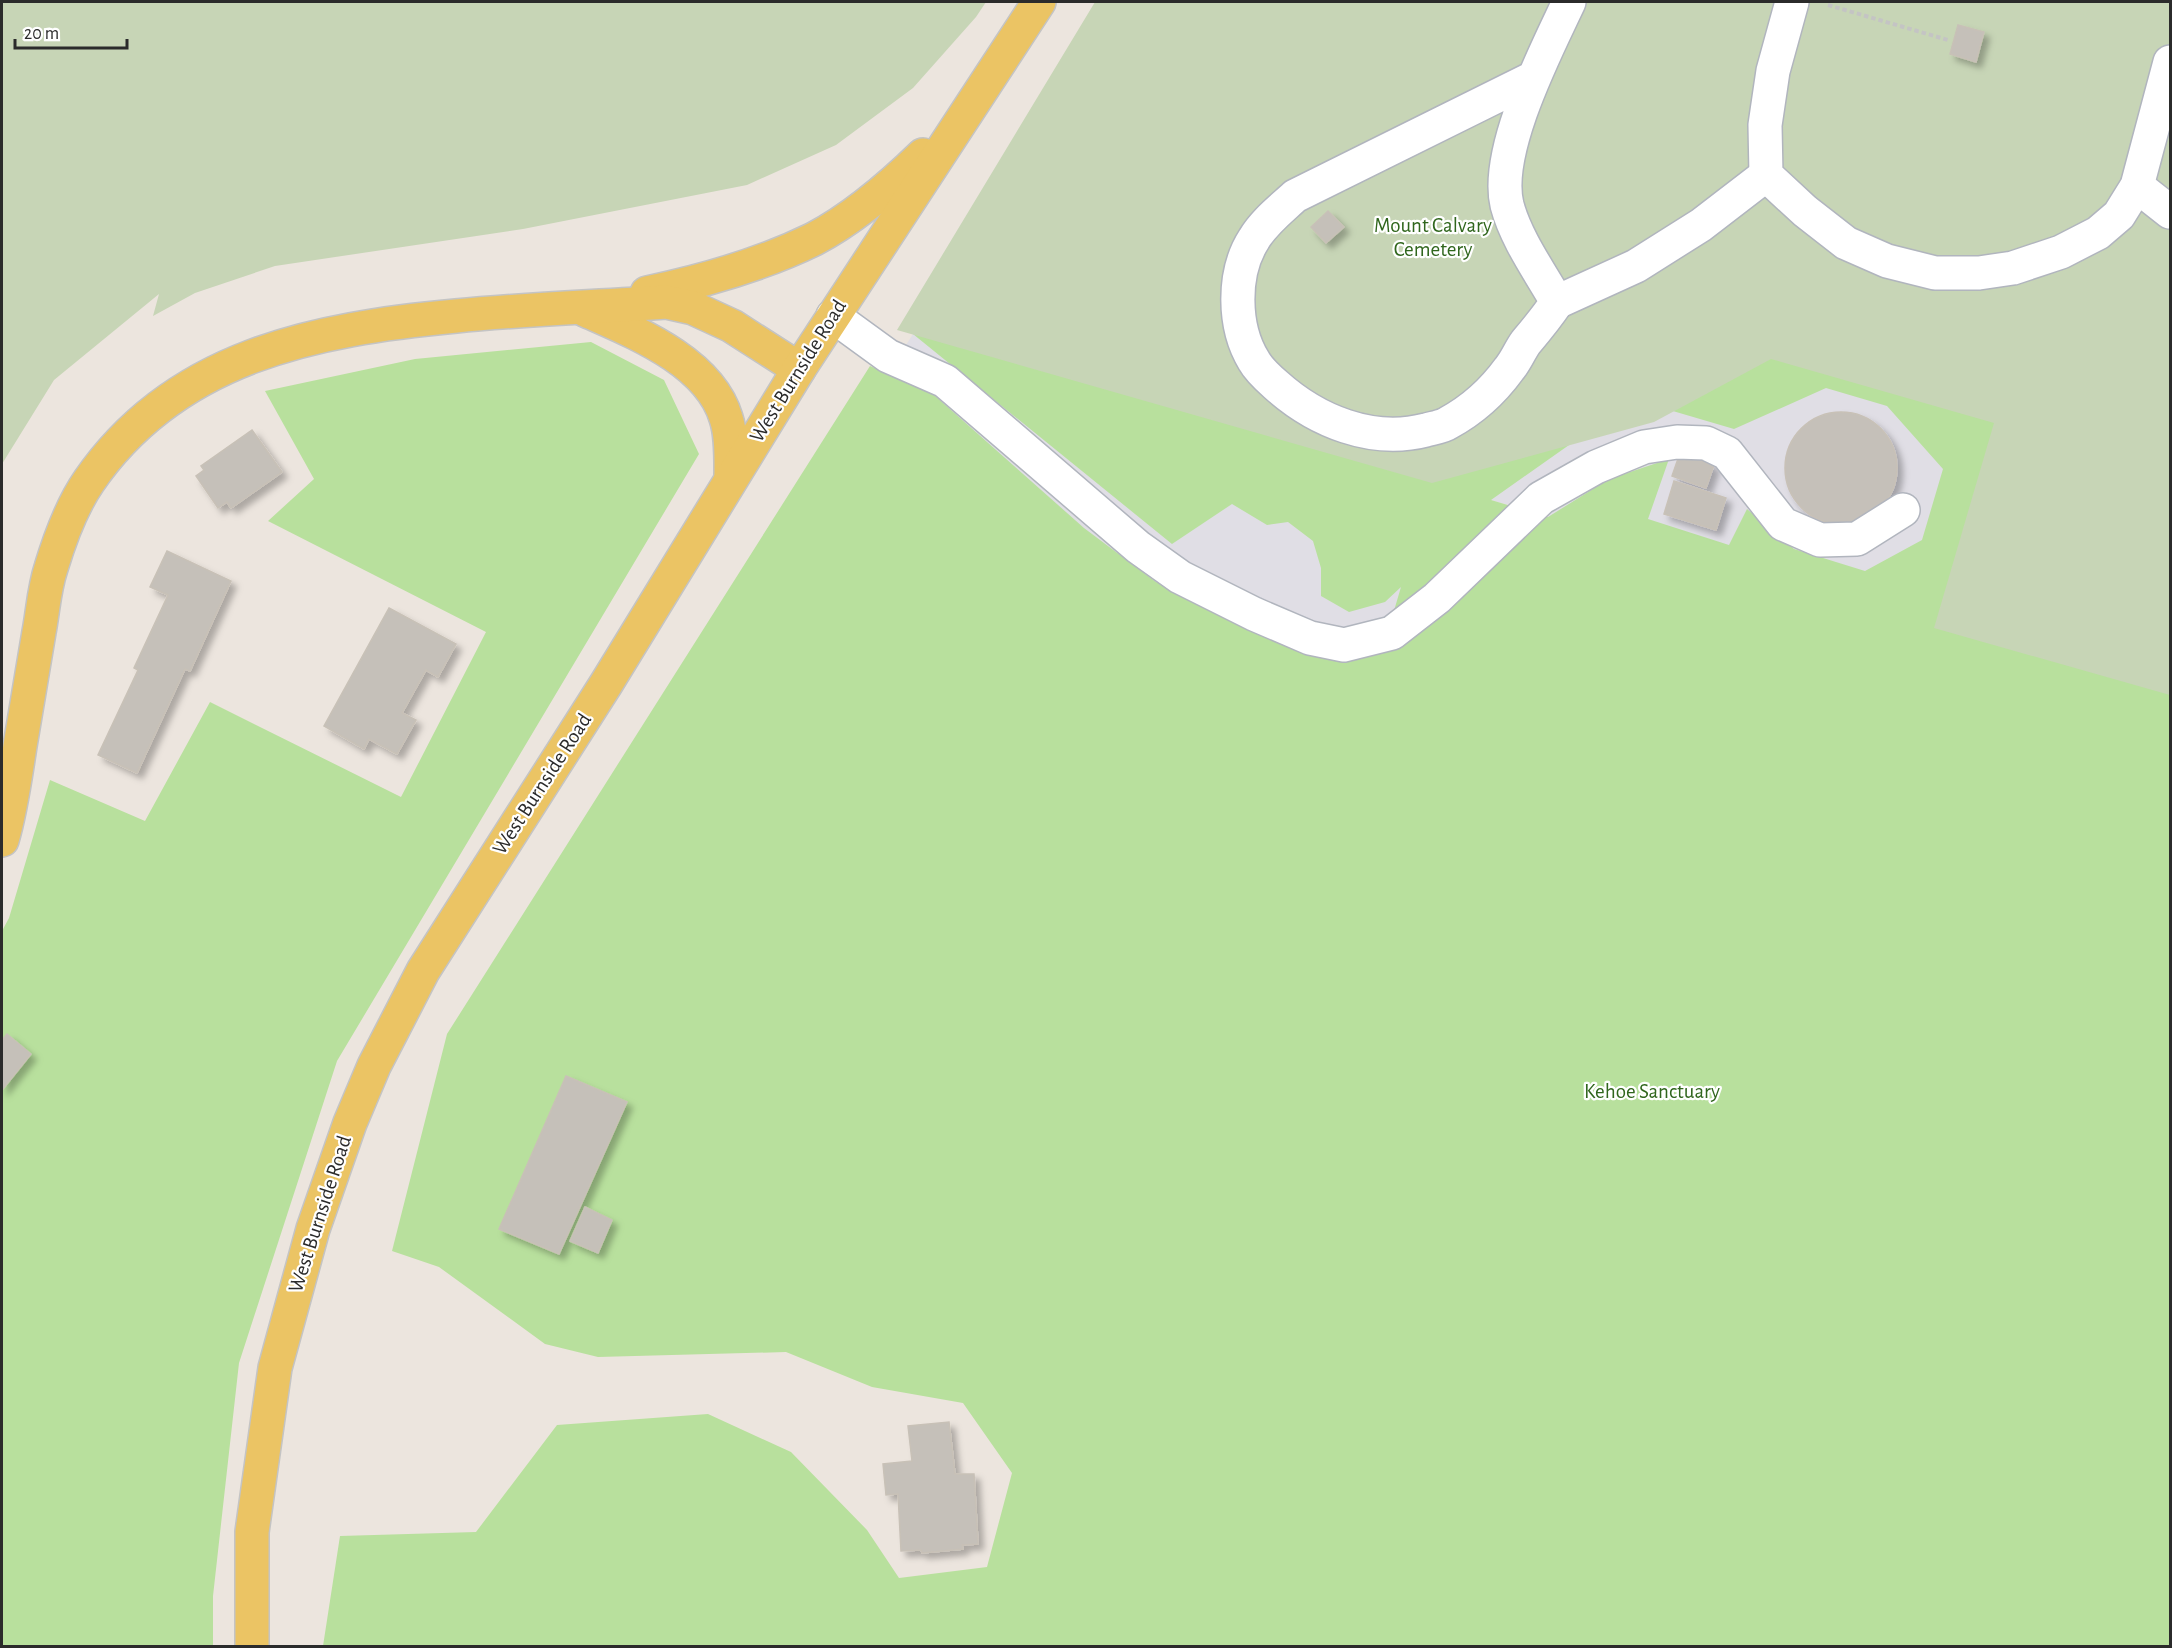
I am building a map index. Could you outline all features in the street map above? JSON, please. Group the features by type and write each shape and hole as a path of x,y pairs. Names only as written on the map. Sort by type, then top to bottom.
{"main road":[{"name":"West Burnside Road","path":"252,1647 252,1532 275,1368 313,1229 350,1123 374,1066 423,971 606,684 799,369 1039,2"},
{"path":"581,308 690,284 764,261 815,238 866,205 962,117"},
{"path":"2,840 13,791 50,571 73,509 88,482 124,438 152,412 213,373 242,359 274,348 346,329 482,314 666,303 693,308 732,326 799,369"},
{"path":"581,308 658,344 688,366 714,392 727,420 731,478"}],"lane":[{"path":"1557,303 1516,228 1506,202 1504,174 1533,78 1569,2"},
{"path":"1792,2 1773,72 1765,125 1766,175 1805,211 1846,243 1887,261 1935,273 1979,273 2013,268 2061,252 2098,233 2119,215 2137,186 2170,62"},
{"path":"1533,78 1295,196 1268,221 1254,239 1242,264 1239,290 1240,323 1254,363 1288,396 1315,413 1356,430 1391,435 1418,432 1447,424 1485,398 1510,368 1525,343 1557,303 1636,266 1701,225 1766,175"},
{"path":"2137,186 2170,212"},
{"path":"833,316 888,356 945,381 1138,547 1180,577 1254,614 1310,638 1344,645 1392,633 1437,598 1540,498 1596,467 1644,447 1677,442 1706,443 1727,453 1783,524 1820,540 1857,538 1903,510"}],"path":[{"path":"1826,5 1948,40"}],"shaded area":[{"path":"913,334 1432,483 1384,648 816,487"},
{"path":"1771,359 1994,423 1934,628 1432,483"}],"green space":[{"path":"2,2 986,2 976,17 913,88 836,145 747,185 523,229 275,266 195,293 153,316 159,294 54,380 2,464"},
{"name":"Mount Calvary Cemetery","path":"1095,2 2170,2 2170,695 1934,628 1994,423 1771,359 1654,422 1432,483 897,330"},
{"name":"Kehoe Sanctuary","path":"1616,309 2170,439 2170,1646 323,1646 340,1536 476,1532 557,1425 708,1414 791,1452 867,1530 899,1578 987,1567 1012,1473 963,1403 872,1387 786,1352 598,1357 545,1344 439,1267 392,1251 447,1034 870,366 933,394 1084,528 1156,582 1383,648 1401,587 1385,602 1349,612 1321,596 1321,568 1313,541 1288,522 1267,525 1232,504 1172,544 913,334","holes":["1826,388 1887,406 1943,469 1922,540 1865,571 1794,549 1747,509 1729,545 1648,519 1669,459 1609,479 1548,517 1491,500 1596,426 1666,409 1734,429"]},
{"path":"591,342 664,380 699,454 337,1061 239,1363 213,1596 213,1646 2,1646 2,931 9,918 50,780 145,821 210,702 401,797 486,632 268,521 314,479 265,391 415,359"}],"building":[{"path":"1958,25 1984,32 1976,62 1950,54"},
{"path":"1328,211 1344,227 1326,243 1311,227"},
{"path":"1841,412 1862,417 1880,429 1892,447 1897,468 1892,489 1880,507 1862,519 1841,524 1820,519 1802,507 1790,489 1785,468 1790,447 1802,429 1820,417"},
{"path":"252,430 282,472 231,508 227,502 218,508 196,476 204,470 201,466"},
{"path":"1680,453 1714,465 1706,488 1672,476"},
{"path":"1674,481 1726,498 1716,530 1664,514"},
{"path":"167,551 231,581 190,671 185,669 137,773 98,755 138,670 134,668 168,595 150,587"},
{"path":"389,608 456,644 438,677 426,670 402,713 416,720 397,754 369,739 364,749 324,726"},
{"path":"7,1034 31,1054 2,1090 2,1040"},
{"path":"566,1076 627,1102 559,1254 499,1229"},
{"path":"585,1207 612,1220 598,1253 570,1241"},
{"path":"949,1422 955,1474 974,1474 978,1544 962,1545 963,1549 922,1553 921,1550 901,1551 898,1494 886,1495 883,1464 912,1461 908,1426"}]}
